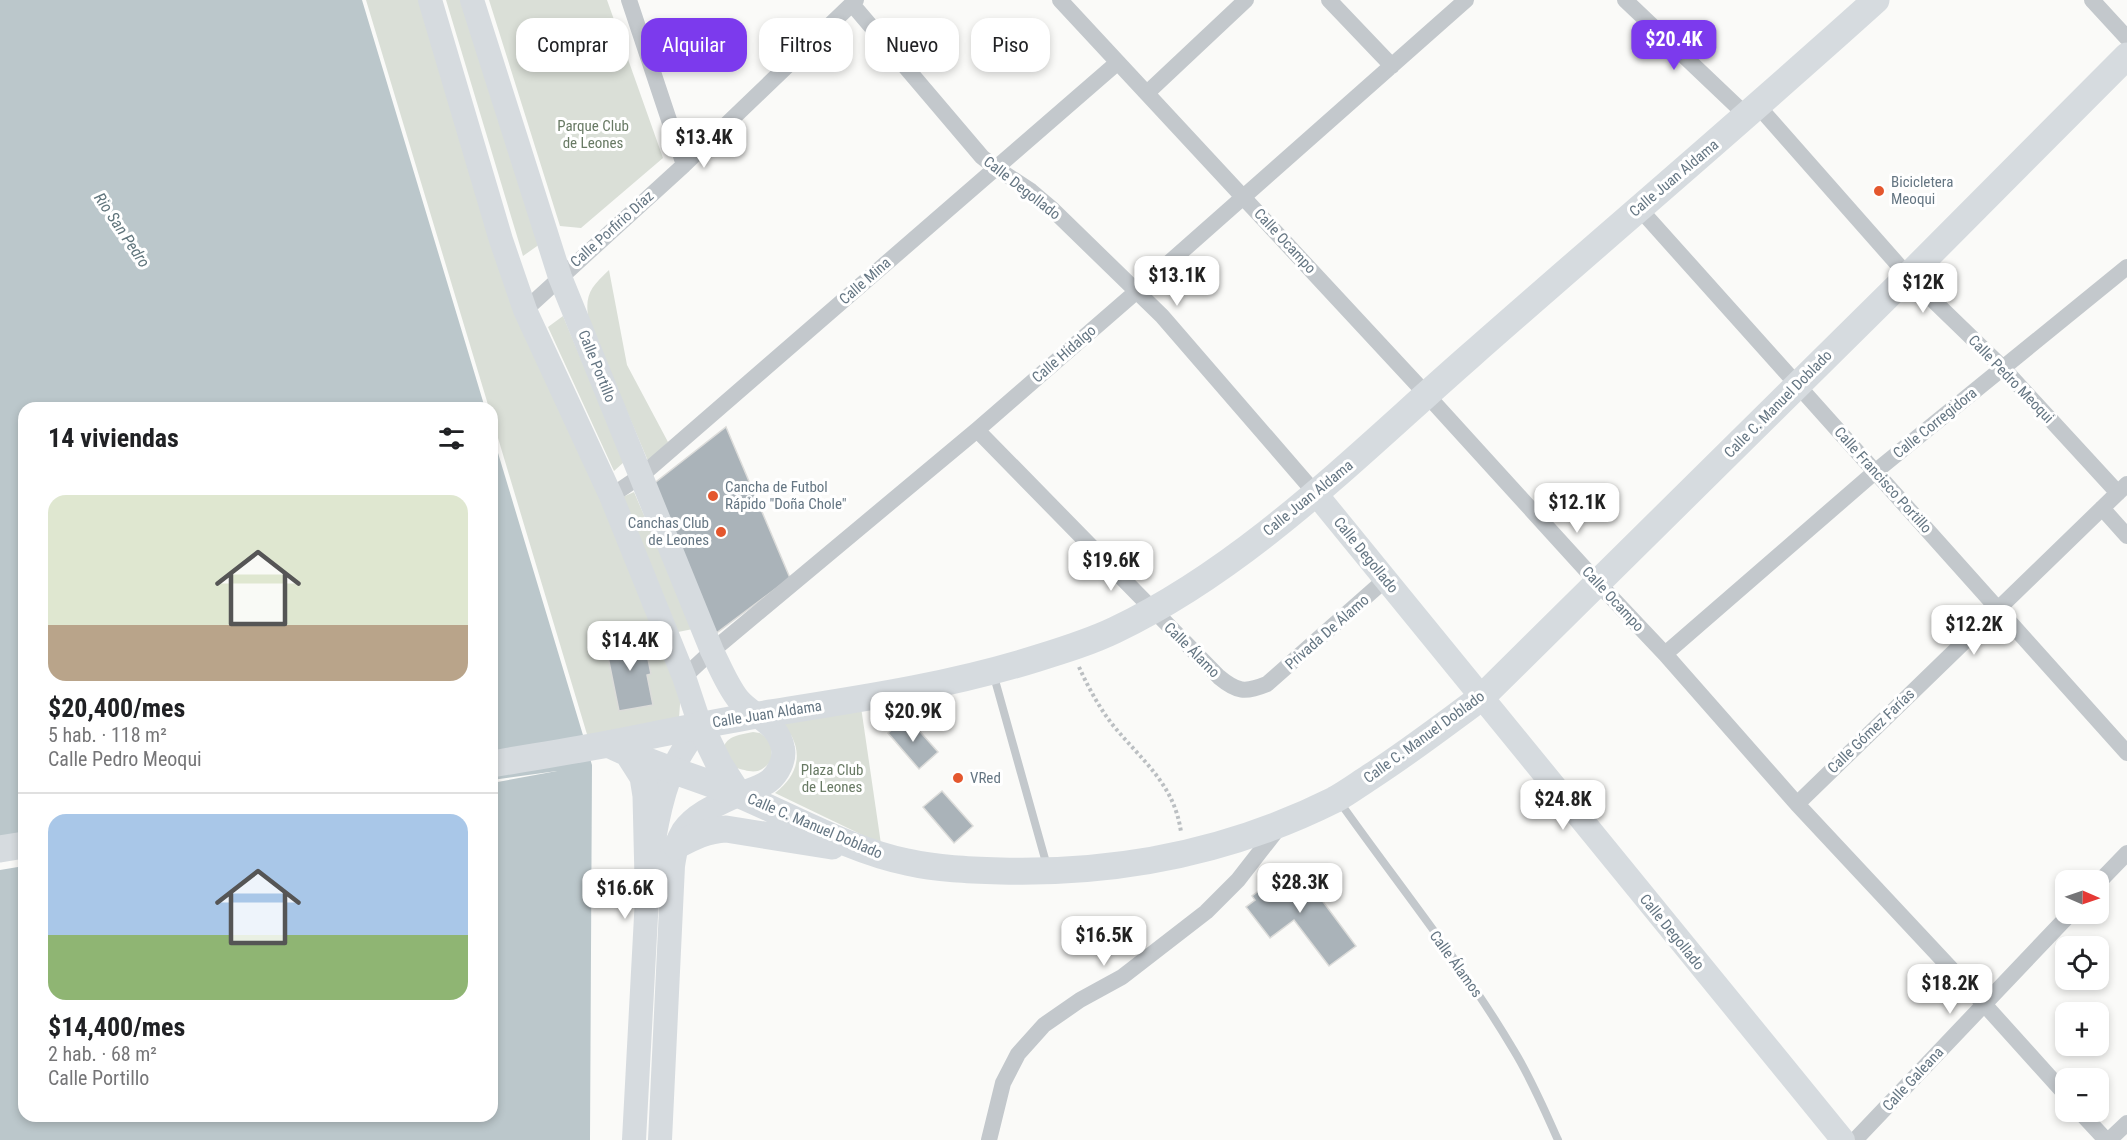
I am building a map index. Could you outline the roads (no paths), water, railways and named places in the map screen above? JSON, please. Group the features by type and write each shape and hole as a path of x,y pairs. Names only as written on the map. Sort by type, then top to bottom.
{"main road":[{"name":"Calle Juan Aldama","path":"498,763 612,748 700,725 922,689 993,672 1071,648 1112,632 1153,610 1223,564 1316,494 1426,394 1638,207 1753,111 1876,0"},
{"name":"Calle C. Manuel Doblado","path":"612,748 739,795 870,852 906,862 954,869 1049,872 1128,865 1244,838 1337,798 1407,753 1482,697 2127,56"},
{"path":"700,725 719,764 739,795"},
{"path":"612,748 643,777 646,796 648,879"},
{"path":"676,846 695,835 711,830 726,829 870,852"},
{"path":"0,849 18,846"}],"street":[{"path":"430,0 501,240 525,310 611,496 684,678 700,725 684,748 673,770 652,851 648,879 634,1140"},
{"name":"Calle Portillo","path":"472,0 560,277 712,651 738,698 747,708 773,727 780,737 783,749 783,758 775,775 769,781 712,808 693,820 683,831 676,846"},
{"path":"629,0 684,165"},
{"path":"1147,93 1245,0"},
{"path":"1329,0 1392,66"},
{"name":"Calle Hidalgo","path":"684,678 712,651 1137,291 1466,0"},
{"name":"Calle Pedro Meoqui","path":"1625,0 1753,111 1908,276 2003,368 2122,489"},
{"path":"2092,0 2127,38"},
{"name":"Calle Ocampo","path":"1063,1 1117,63 1244,196 1665,654 1797,804 2055,1083"},
{"name":"Calle Porfirio Díaz","path":"525,310 684,165 854,2"},
{"name":"Calle Degollado","path":"854,2 972,145 996,168 1016,180 1050,208 1137,291 1184,340 1316,494 1843,1140"},
{"name":"Calle Mina","path":"611,496 642,474 1117,63"},
{"name":"Calle Francisco Portillo","path":"1638,207 2127,753"},
{"name":"Calle Corregidora","path":"1665,654 1876,471 2127,267"},
{"name":"Calle Álamo","path":"976,429 1219,677 1233,688 1243,691 1267,684"},
{"name":"Calle Gómez Farías","path":"1797,804 2122,489"},
{"path":"2102,508 2127,536"},
{"name":"Privada De Álamo","path":"1267,684 1386,579"},
{"path":"989,1140 1003,1083 1018,1054 1044,1025 1080,1000 1122,977 1206,912 1238,880 1282,823"},
{"path":"660,1140 673,866 676,846"},
{"path":"2109,872 2127,853"},
{"name":"Calle Galeana","path":"1855,1140 2060,924"},
{"path":"2090,1122 2108,1140 2127,1123"}],"lane":[{"path":"993,672 1049,872"},
{"name":"Calle Álamos","path":"1337,798 1481,999 1514,1051 1558,1140"}],"water":[{"name":"Rio San Pedro","path":"0,0 362,0 483,402 18,402 18,852 0,855"},
{"path":"498,453 592,765 590,1140 0,1140 0,870 18,867 18,1122 498,1122 498,782 557,771 498,779"}],"place":[{"name":"Bicicletera Meoqui","path":"1879,191"},
{"name":"Cancha de Futbol Rápido \"Doña Chole\"","path":"713,496"},
{"name":"Canchas Club de Leones","path":"721,532"},
{"name":"VRed","path":"958,778"}],"park label":[{"name":"Parque Club de Leones","path":"593,134"},
{"name":"Plaza Club de Leones","path":"832,778"}]}
